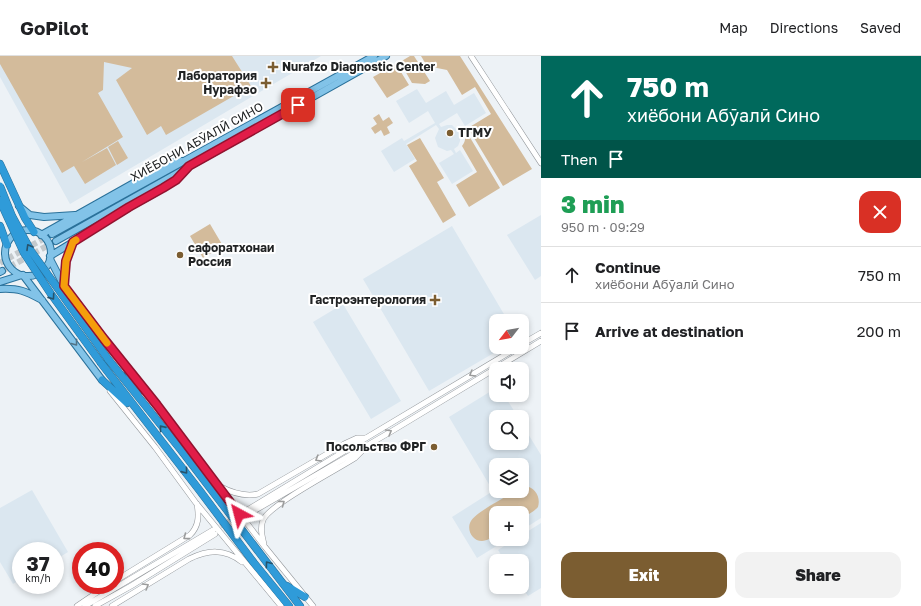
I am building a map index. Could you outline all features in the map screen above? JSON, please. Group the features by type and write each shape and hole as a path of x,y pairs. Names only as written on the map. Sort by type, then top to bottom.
{"highway":[{"path":"0,164 24,218 37,233"},
{"path":"0,186 12,216 31,251 108,358 181,450 300,606"},
{"path":"0,201 24,253 51,294 101,363 254,563 289,606"},
{"path":"0,226 6,246"},
{"path":"126,367 145,406"},
{"path":"102,380 140,414"},
{"path":"283,584 306,597"},
{"path":"277,590 282,606"}],"main road":[{"name":"ХИЁБОНИ АБӮАЛӢ СИНО","path":"52,234 374,56"},
{"name":"ХИЁБОНИ АБӮАЛӢ СИНО","path":"56,241 386,56"},
{"path":"37,233 76,215 172,162 186,160"},
{"path":"0,282 22,275 28,276 40,273 44,269 50,257 129,207 176,180 189,166"},
{"path":"18,205 30,215 44,217 76,215"},
{"path":"0,253 15,234 28,231 37,233 48,244 50,257 64,286 126,367"},
{"path":"64,286 66,261 73,242"},
{"path":"6,246 5,253 8,264 12,269 22,275 102,380"},
{"path":"0,289 11,288 21,290 43,301"}],"street":[{"path":"471,56 541,163"},
{"path":"529,340 541,333"},
{"path":"245,514 318,471 369,444 541,341"},
{"path":"318,471 366,438 506,354"},
{"path":"126,367 157,405 265,547 313,606"},
{"path":"102,380 196,503 282,606"},
{"path":"427,402 430,408"},
{"path":"218,486 239,494 258,494 344,444 357,438 366,438"},
{"path":"265,547 262,533 263,521 265,517 290,497 355,458 369,444"},
{"path":"124,575 190,535 197,524 198,513 196,503"},
{"path":"85,606 158,566 214,532"},
{"path":"112,606 189,559 200,554 222,552 239,560 248,567"},
{"path":"95,606 131,586 158,566"},
{"path":"77,606 95,594"}],"shaded area":[{"path":"0,56 321,56 70,204 0,77"},
{"path":"0,56 232,56 251,86 166,135 161,126 147,135 116,80 132,68 104,62 103,90 98,93 123,137 82,162 107,148 116,165 85,184 74,166 62,173 0,64"},
{"path":"410,56 414,56 430,81 425,84 412,83 400,62"},
{"path":"421,56 460,56 532,169 503,186 468,128 491,114 475,87 462,95 447,70 427,66"},
{"path":"396,64 409,85 387,98 373,77"},
{"path":"417,89 426,103 446,91 454,105 474,93 486,113 465,126 457,113 439,124 441,127 452,125 458,131 460,141 458,146 454,149 456,153 460,150 473,171 452,184 439,163 454,154 451,150 447,151 438,147 435,138 439,129 436,125 406,144 415,159 394,172 381,151 402,138 404,141 435,123 428,111 409,123 396,101"},
{"path":"379,114 383,121 389,117 393,123 387,127 390,133 384,136 381,130 375,134 371,128 377,124 373,118"},
{"path":"465,129 500,188 469,207 456,185 477,172 462,146 465,140 463,131"},
{"path":"420,138 444,178 437,182 456,215 443,223 409,166 417,161 407,145"},
{"path":"118,141 128,158 117,165 108,147"},
{"path":"541,215 541,276 535,280 507,235"},
{"path":"210,224 223,246 203,258 190,236"},
{"name":"Гастроэнтерология","path":"452,226 504,314 489,314 489,354 492,354 429,391 363,279"},
{"path":"343,304 401,401 371,419 313,322"},
{"path":"489,392 489,402 508,402 514,410 489,410 489,450 529,450 529,435 541,455 541,518 529,526 529,506 489,506 489,546 497,546 477,558 452,517 489,494 489,498 529,498 529,458 489,458 489,484 449,417"},
{"path":"529,487 534,490 539,500 538,507 529,514 529,506 491,506 504,498 529,498"},
{"path":"32,490 62,542 12,542 12,582 0,562 0,508"},
{"path":"489,507 489,539 482,541 473,537 469,528 471,521"},
{"path":"541,523 541,588 528,596 527,594 529,594 529,554 501,554 498,550 504,546 529,546 529,531"},
{"path":"64,545 68,552 64,554"}],"tunnel":[{"path":"0,263 52,234"},
{"path":"2,271 56,241"},
{"path":"214,530 243,513"},
{"path":"217,533 246,515"}],"slow traffic":[{"path":"76,240 73,242 66,261 64,286 107,343"}],"place":[{"name":"Nurafzo Diagnostic Center","path":"273,67"},
{"name":"Лаборатория Нурафзо","path":"266,83"},
{"name":"ТГМУ","path":"450,133"},
{"name":"сафоратхонаи Россия","path":"180,255"},
{"name":"Гастроэнтерология","path":"435,300"},
{"name":"Посольство ФРГ","path":"434,447"}],"route":[{"path":"239,514 157,405 64,286 66,261 73,242 176,180 189,166 298,105"}]}
